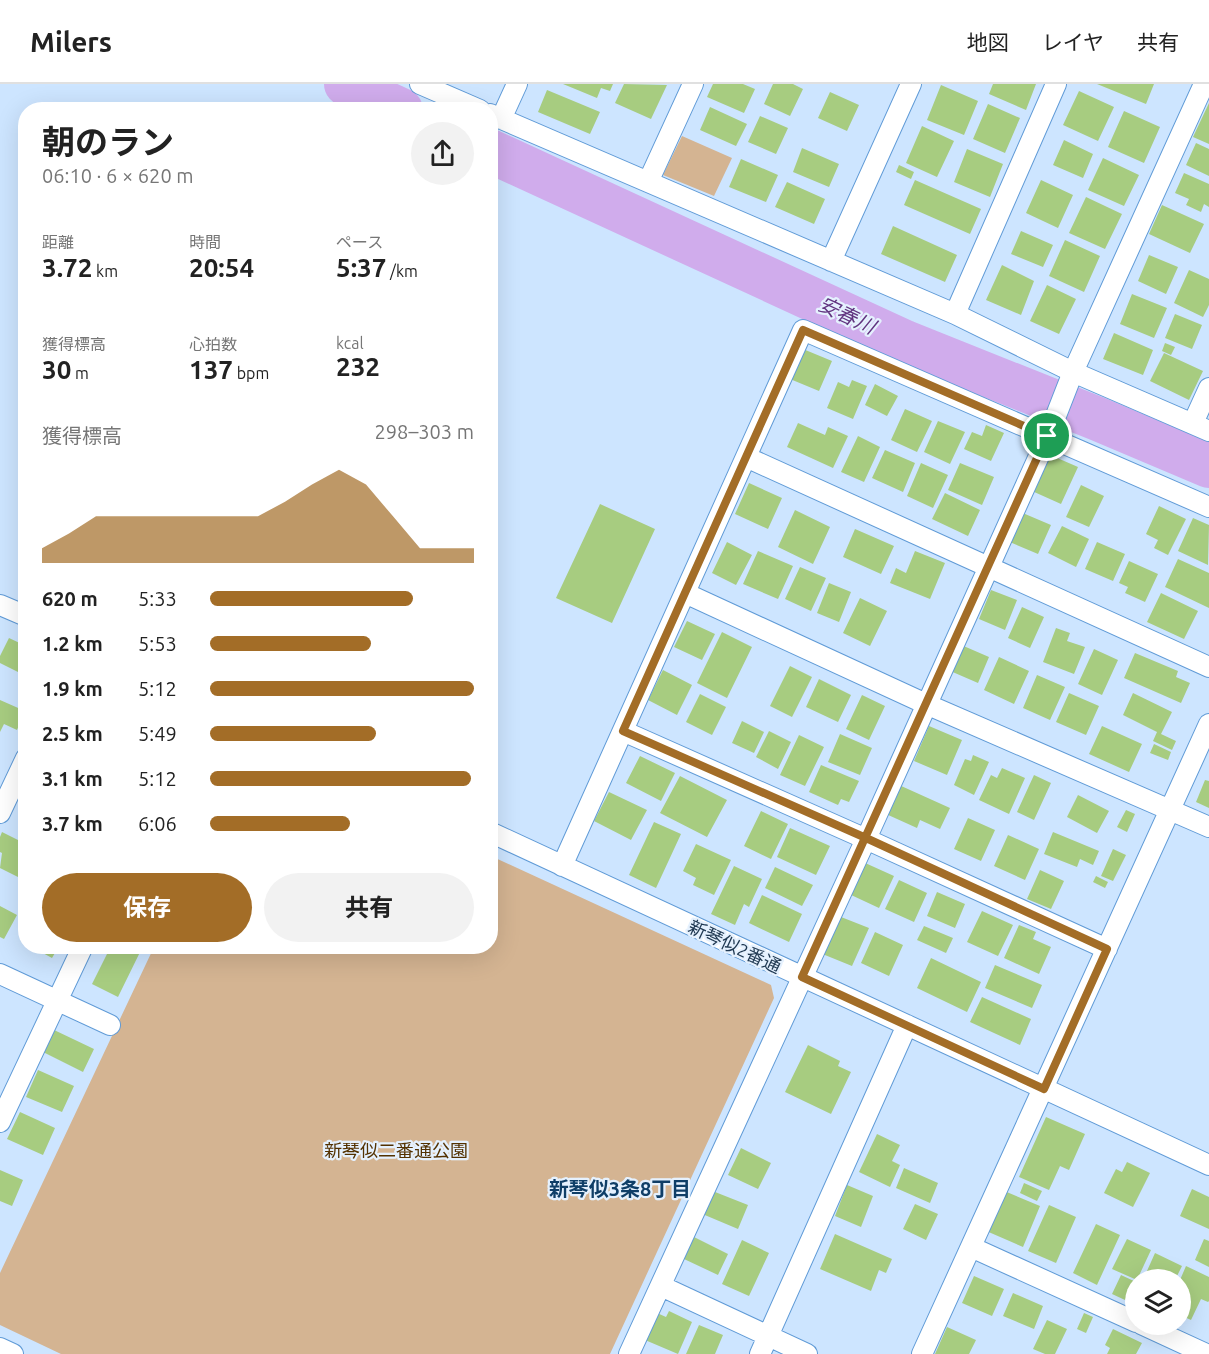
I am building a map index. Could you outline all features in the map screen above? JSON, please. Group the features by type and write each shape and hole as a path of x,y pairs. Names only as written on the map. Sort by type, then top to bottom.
{"street":[{"path":"420,84 462,102"},
{"path":"498,113 518,84"},
{"path":"648,182 693,84"},
{"path":"831,261 911,84"},
{"path":"955,314 1056,84"},
{"path":"629,1354 866,838 1204,84"},
{"path":"498,117 955,314 1070,379 1201,427 1209,388"},
{"path":"562,866 803,330 1049,430 1209,507"},
{"path":"746,457 1209,667"},
{"path":"685,593 926,704 1209,827"},
{"path":"0,605 18,613"},
{"path":"922,1354 1209,724"},
{"path":"623,731 866,838 1107,949"},
{"path":"0,813 18,775"},
{"name":"新琴似2番通","path":"498,836 1209,1165"},
{"path":"0,1122 79,954"},
{"path":"0,975 110,1025"},
{"path":"764,1346 907,1025"},
{"path":"971,1247 1125,1317"},
{"path":"661,1286 764,1346 807,1354"},
{"path":"1165,1335 1206,1354"},
{"path":"0,1348 13,1354"}],"green space":[{"path":"682,136 732,158 714,196 663,175"},
{"name":"新琴似二番通公園","path":"498,859 771,985 774,998 610,1354 61,1354 0,1325 0,1273 151,954 498,954"}],"building":[{"path":"563,84 613,84 610,91 601,88 597,98"},
{"path":"624,84 667,85 651,119 615,103"},
{"path":"713,84 743,84 755,89 744,113 707,97"},
{"path":"773,84 793,84 803,89 790,116 764,104"},
{"path":"993,84 1036,84 1026,110 989,94"},
{"path":"1097,84 1154,84 1146,104"},
{"path":"941,85 978,101 964,135 927,120"},
{"path":"547,90 600,112 590,134 538,112"},
{"path":"1079,91 1114,107 1098,141 1063,125"},
{"path":"830,92 859,105 847,131 818,118"},
{"path":"1209,103 1209,144 1193,137"},
{"path":"988,104 1020,118 1005,153 973,139"},
{"path":"710,107 747,124 736,146 700,130"},
{"path":"1124,111 1160,127 1144,163 1108,147"},
{"path":"760,116 788,128 776,154 748,142"},
{"path":"922,126 954,141 937,177 906,163"},
{"path":"1064,140 1093,154 1083,178 1053,165"},
{"path":"1196,143 1209,149 1209,176 1186,165"},
{"path":"802,148 839,164 829,187 793,172"},
{"path":"967,149 1003,164 990,197 954,182"},
{"path":"1103,158 1139,175 1124,206 1088,190"},
{"path":"741,159 778,175 766,202 729,187"},
{"path":"899,165 914,172 911,179 896,172"},
{"path":"1184,173 1209,184 1209,207 1204,204 1201,212 1186,205 1189,199 1175,193"},
{"path":"915,180 981,209 970,234 904,205"},
{"path":"1041,180 1073,195 1058,228 1026,213"},
{"path":"787,182 825,199 814,224 775,207"},
{"path":"1086,197 1122,214 1105,249 1069,233"},
{"path":"1162,205 1204,224 1190,253 1149,234"},
{"path":"893,226 957,255 945,282 881,254"},
{"path":"1021,231 1053,245 1043,267 1011,254"},
{"path":"1065,240 1100,256 1084,292 1049,276"},
{"path":"1149,255 1178,267 1166,294 1138,281"},
{"path":"1002,265 1034,281 1021,315 986,300"},
{"path":"1189,270 1209,279 1209,305 1203,317 1174,303"},
{"path":"1047,285 1076,299 1059,334 1030,321"},
{"path":"1132,294 1167,308 1154,338 1120,324"},
{"path":"1175,314 1202,325 1192,349 1165,338"},
{"path":"1114,333 1153,350 1143,375 1103,359"},
{"path":"1165,343 1175,347 1171,355 1162,351"},
{"path":"803,349 832,361 819,391 790,379"},
{"path":"1164,353 1203,371 1189,400 1150,381"},
{"path":"852,380 867,386 853,419 827,408 838,382 849,387"},
{"path":"875,384 898,396 887,416 865,405"},
{"path":"905,409 932,421 917,452 891,440"},
{"path":"938,421 965,432 950,464 924,452"},
{"path":"798,423 825,435 828,427 848,436 833,468 787,447"},
{"path":"986,425 1004,433 991,461 964,449 972,432 982,436"},
{"path":"858,436 880,447 864,482 841,472"},
{"path":"885,450 915,463 903,492 872,478"},
{"path":"1048,454 1078,467 1061,504 1032,491"},
{"path":"921,463 948,475 933,508 907,496"},
{"path":"960,463 994,477 982,505 948,490"},
{"path":"749,483 782,498 768,529 735,514"},
{"path":"1081,485 1104,496 1089,527 1066,517"},
{"path":"945,493 980,510 968,536 932,519"},
{"path":"600,504 655,529 612,623 556,598"},
{"path":"1159,506 1186,519 1168,555 1154,548 1158,540 1146,534"},
{"path":"795,510 830,527 813,564 778,547"},
{"path":"1018,511 1051,525 1038,554 1005,540"},
{"path":"1193,518 1209,525 1208,565 1178,551"},
{"path":"1062,526 1089,539 1076,567 1048,553"},
{"path":"855,529 894,546 881,574 843,557"},
{"path":"727,542 752,555 736,585 712,573"},
{"path":"1097,542 1125,554 1113,581 1085,569"},
{"path":"758,551 793,566 778,599 743,584"},
{"path":"915,551 945,563 930,599 890,583 896,568 906,573"},
{"path":"1178,559 1209,573 1209,608 1165,587"},
{"path":"1129,561 1158,574 1145,602 1125,593 1128,587 1119,583"},
{"path":"800,567 826,578 811,611 785,599"},
{"path":"829,583 851,592 839,622 817,613"},
{"path":"991,590 1017,600 1005,630 979,619"},
{"path":"1161,593 1198,611 1184,639 1147,622"},
{"path":"860,598 887,611 870,646 843,633"},
{"path":"1022,607 1044,617 1030,648 1008,638"},
{"path":"687,621 715,634 702,660 674,647"},
{"path":"1056,628 1070,633 1067,641 1085,647 1074,674 1043,662"},
{"path":"722,632 752,647 727,698 697,683"},
{"path":"9,638 18,642 18,672 0,663 0,656"},
{"path":"959,644 989,657 978,683 948,670"},
{"path":"1094,649 1118,660 1102,695 1078,684"},
{"path":"1135,653 1178,671 1176,677 1190,683 1181,703 1124,678"},
{"path":"999,657 1029,671 1014,704 984,690"},
{"path":"790,666 812,677 792,717 770,706"},
{"path":"663,670 692,685 677,715 648,700"},
{"path":"1037,675 1065,687 1050,720 1023,708"},
{"path":"819,679 851,695 838,722 806,707"},
{"path":"1069,693 1099,706 1086,735 1056,722"},
{"path":"1133,693 1172,712 1161,734 1176,741 1172,750 1153,741 1157,732 1123,715"},
{"path":"700,694 726,707 712,735 686,722"},
{"path":"862,695 885,706 869,740 846,729"},
{"path":"0,700 18,708 18,728 17,730 4,724 0,732"},
{"path":"742,721 764,732 754,753 732,743"},
{"path":"929,726 962,740 947,775 914,761"},
{"path":"1102,726 1142,744 1129,772 1089,754"},
{"path":"769,731 791,742 778,769 756,757"},
{"path":"840,734 872,748 860,775 828,762"},
{"path":"799,735 824,747 805,786 780,775"},
{"path":"1154,744 1171,752 1168,760 1150,753"},
{"path":"973,755 989,762 974,795 954,785 965,759 971,761"},
{"path":"640,756 675,773 661,801 626,783"},
{"path":"821,765 859,781 849,802 841,799 838,805 809,792"},
{"path":"1002,768 1025,778 1009,814 979,800 991,775 997,778"},
{"path":"1034,775 1051,783 1034,820 1017,812"},
{"path":"680,776 727,800 707,837 660,813"},
{"path":"1205,780 1209,781 1209,808 1196,802"},
{"path":"899,785 950,808 940,829 920,820 917,828 886,814"},
{"path":"609,792 647,810 631,840 594,821"},
{"path":"1078,795 1109,811 1097,833 1067,817"},
{"path":"1126,810 1135,814 1127,832 1117,827"},
{"path":"761,811 788,824 771,859 744,846"},
{"path":"968,818 995,830 981,861 954,849"},
{"path":"654,822 681,834 656,888 629,875"},
{"path":"790,828 830,846 816,875 777,857"},
{"path":"2,832 18,840 18,877 0,868 2,853 0,852"},
{"path":"1053,832 1099,851 1093,865 1080,859 1077,867 1044,854"},
{"path":"1008,835 1039,849 1025,880 994,866"},
{"path":"696,844 731,860 714,895 693,885 696,878 683,871"},
{"path":"1113,849 1126,855 1113,881 1101,876"},
{"path":"863,862 894,876 879,908 849,894"},
{"path":"734,866 762,879 749,907 744,904 735,925 711,914"},
{"path":"775,867 813,885 802,906 765,888"},
{"path":"1040,870 1064,881 1051,909 1027,899"},
{"path":"1096,876 1108,882 1105,888 1093,882"},
{"path":"899,880 927,893 914,922 885,909"},
{"path":"937,892 965,904 955,928 927,916"},
{"path":"762,895 802,914 789,942 749,923"},
{"path":"0,906 17,915 4,939 0,937"},
{"path":"982,911 1013,925 998,956 967,942"},
{"path":"836,915 869,928 852,966 820,953"},
{"path":"1019,925 1036,932 1033,939 1051,947 1039,974 1004,958"},
{"path":"924,926 953,938 946,953 917,940"},
{"path":"875,932 903,945 889,976 861,963"},
{"path":"107,954 139,954 118,997 92,984"},
{"path":"931,958 981,982 967,1012 917,988"},
{"path":"995,965 1042,985 1032,1008 985,988"},
{"path":"982,997 1031,1019 1020,1045 970,1022"},
{"path":"52,1029 94,1049 83,1072 41,1051"},
{"path":"808,1045 840,1061 838,1066 851,1072 831,1114 785,1092"},
{"path":"38,1070 74,1086 62,1112 26,1097"},
{"path":"20,1112 55,1128 43,1155 7,1139"},
{"path":"1046,1117 1085,1134 1069,1170 1060,1166 1049,1190 1019,1177"},
{"path":"877,1134 900,1145 892,1161 900,1165 890,1187 859,1172"},
{"path":"741,1148 771,1163 758,1189 728,1175"},
{"path":"1127,1162 1150,1173 1133,1207 1104,1193 1116,1169 1122,1172"},
{"path":"904,1168 938,1183 930,1203 896,1188"},
{"path":"0,1170 23,1180 12,1206 0,1201"},
{"path":"1024,1183 1042,1191 1037,1201 1020,1193"},
{"path":"847,1185 873,1196 861,1227 835,1216"},
{"path":"1192,1189 1209,1197 1209,1229 1180,1216"},
{"path":"710,1190 748,1205 738,1229 700,1213"},
{"path":"1002,1190 1040,1206 1023,1247 984,1230"},
{"path":"915,1204 938,1214 926,1240 903,1229"},
{"path":"1049,1205 1076,1217 1056,1263 1028,1251"},
{"path":"1096,1224 1120,1235 1097,1285 1073,1273"},
{"path":"835,1234 892,1259 886,1273 879,1270 871,1291 820,1269"},
{"path":"694,1237 728,1254 718,1275 684,1259"},
{"path":"1127,1239 1151,1250 1142,1269 1125,1269 1125,1275 1112,1269"},
{"path":"1204,1239 1209,1241 1209,1267 1195,1260"},
{"path":"742,1240 769,1253 749,1296 722,1284"},
{"path":"1155,1253 1182,1266 1180,1269 1148,1269"},
{"path":"1186,1266 1209,1277 1209,1301 1201,1299 1191,1320 1191,1269 1185,1269"},
{"path":"1121,1275 1125,1277 1125,1300 1112,1294"},
{"path":"974,1276 1004,1289 992,1316 962,1303"},
{"path":"1013,1293 1043,1306 1034,1329 1003,1316"},
{"path":"669,1311 692,1322 678,1354 645,1340 657,1313 666,1317"},
{"path":"1084,1313 1093,1317 1086,1333 1077,1329"},
{"path":"1047,1320 1067,1329 1055,1354 1045,1354 1033,1349"},
{"path":"699,1325 723,1335 715,1354 686,1354"},
{"path":"947,1327 976,1340 969,1354 935,1354"},
{"path":"1113,1329 1142,1343 1136,1354 1107,1354 1110,1348 1105,1345"}],"waterway":[{"name":"安春川","path":"346,84 384,102"},
{"name":"安春川","path":"498,155 905,342 1209,466"}],"district":[{"name":"新琴似3条8丁目","path":"620,1188"}],"route":[{"path":"1047,436 803,330 623,731 866,838 1107,949 1044,1089 802,977 866,838 1047,436"}]}
